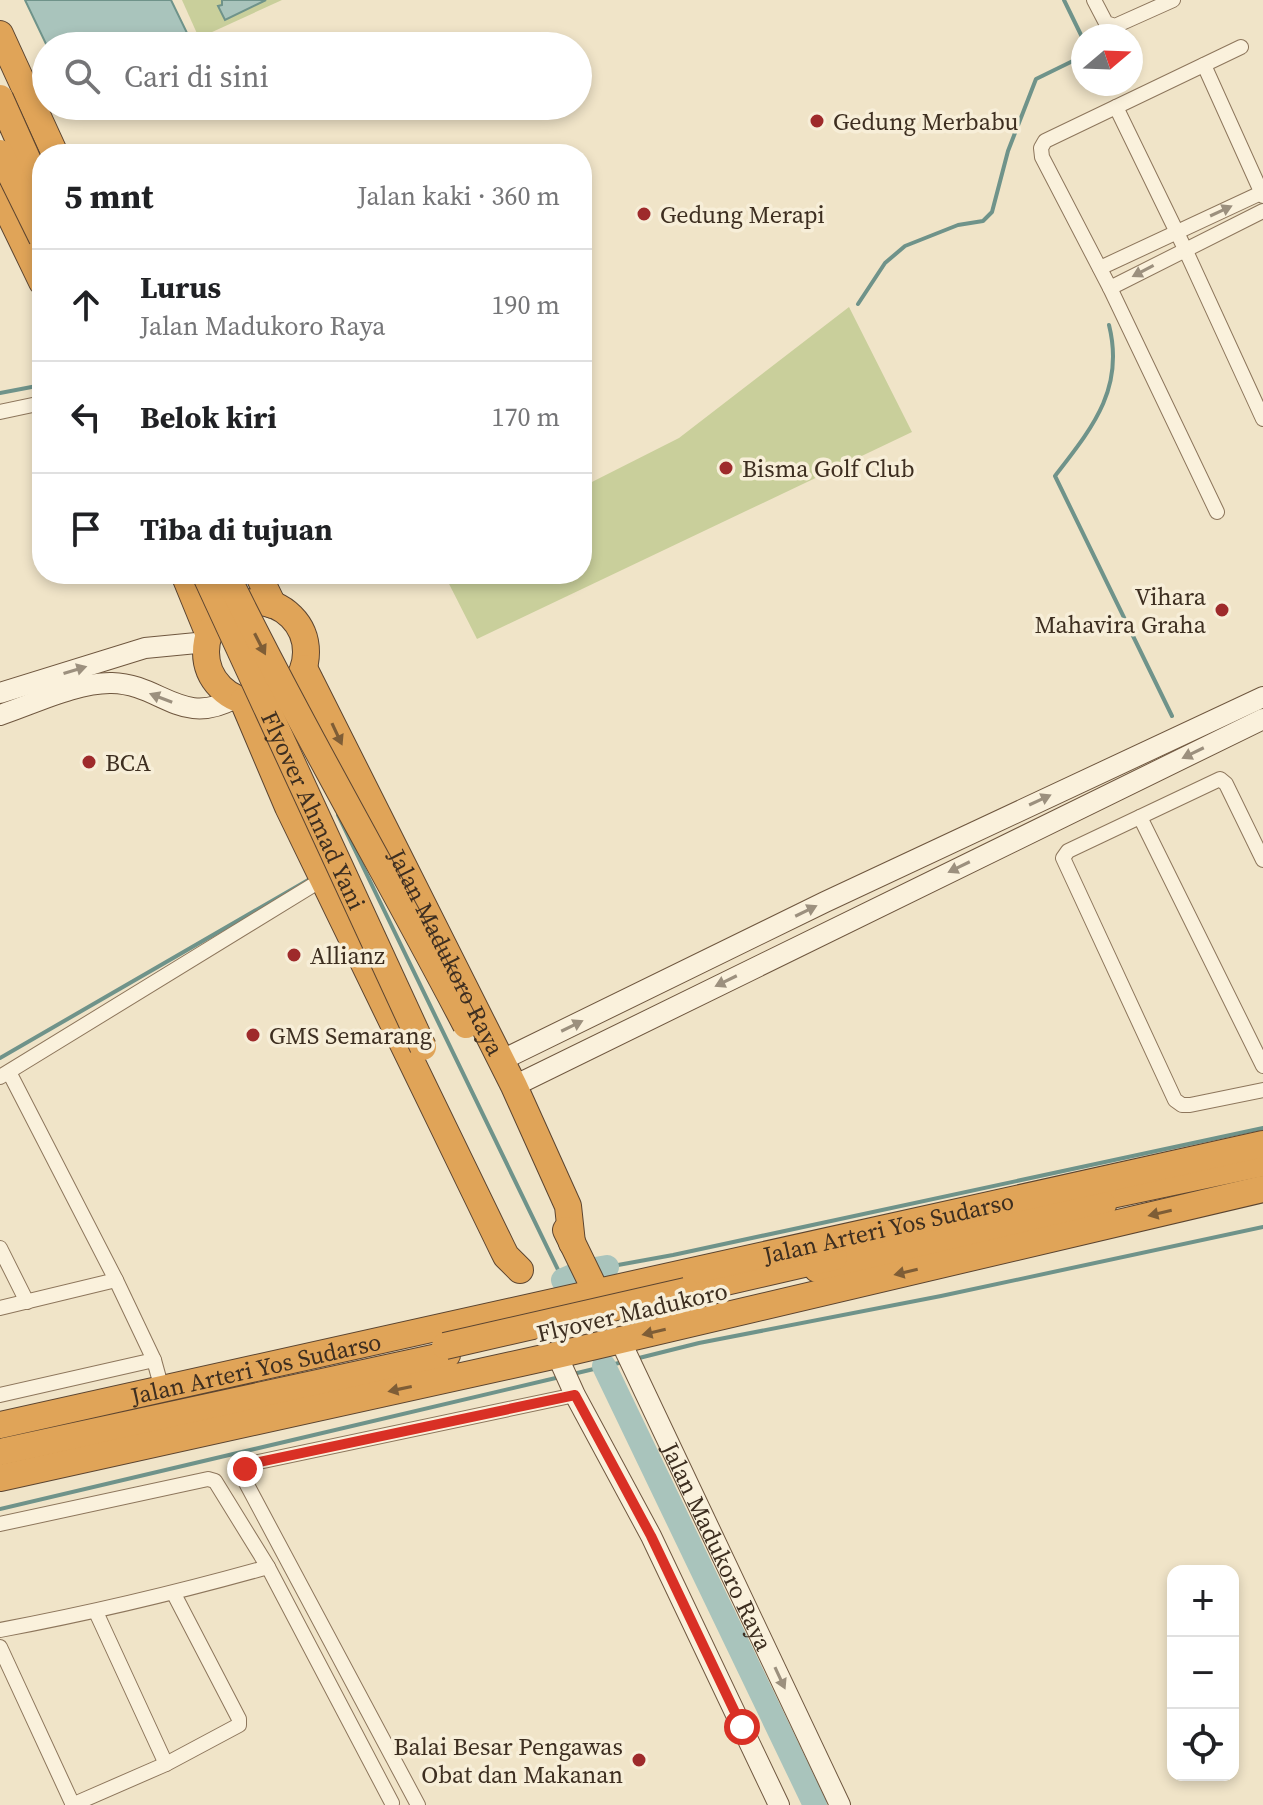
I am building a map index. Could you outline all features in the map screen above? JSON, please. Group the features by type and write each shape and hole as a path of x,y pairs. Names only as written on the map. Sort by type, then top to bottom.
{"highway":[{"path":"0,34 32,116"},
{"path":"0,98 32,170"},
{"path":"34,120 43,144"},
{"path":"32,147 0,155 32,218"},
{"path":"0,195 32,261"},
{"path":"189,584 212,631"},
{"name":"Flyover Ahmad Yani","path":"210,584 423,1047 520,1270"},
{"name":"Flyover Ahmad Yani","path":"231,584 321,761 410,917 466,1025"},
{"path":"259,584 260,604"},
{"path":"260,604 286,612 302,633 304,668 297,682 286,693 273,700 245,701 221,689 211,675 206,659 212,631 232,608 260,604"},
{"name":"Jalan Madukoro Raya","path":"304,668 502,1060 568,1206 574,1248"},
{"path":"245,701 319,870 502,1248 520,1270 560,1362"},
{"name":"Jalan Madukoro Raya","path":"466,1025 624,1348"},
{"name":"Jalan Arteri Yos Sudarso","path":"0,1425 1263,1144"},
{"name":"Flyover Madukoro","path":"687,1296 993,1220 1263,1163"},
{"name":"Flyover Madukoro","path":"0,1452 995,1227 1263,1171"},
{"path":"0,1478 624,1348 1263,1189"},
{"name":"Flyover Madukoro","path":"0,1444 446,1350"}],"street":[{"path":"1094,0 1103,20 1115,26 1173,0"},
{"path":"1217,512 1110,288 1042,157 1041,148 1045,141 1241,47"},
{"path":"1100,268 1263,194 1204,65"},
{"path":"1116,107 1263,419"},
{"path":"1110,288 1263,211"},
{"path":"0,412 32,405"},
{"path":"0,693 145,648 212,631"},
{"path":"0,715 102,683 128,685 201,710 245,701"},
{"path":"502,1060 825,902 1263,697"},
{"path":"514,1086 1263,719"},
{"path":"1263,860 1222,780 1063,856 1178,1103 1190,1105 1263,1090"},
{"path":"1140,817 1263,1066"},
{"path":"162,1389 154,1360 116,1280 4,1075 319,870"},
{"path":"0,1248 27,1302"},
{"path":"0,1308 116,1280"},
{"name":"Jalan Madukoro Raya","path":"624,1348 840,1805"},
{"path":"0,1395 154,1360"},
{"path":"560,1362 651,1536 779,1805"},
{"path":"0,1524 212,1479 220,1485 268,1567 389,1804 415,1800 245,1481 245,1469 254,1463 574,1392"},
{"path":"0,1630 174,1594 268,1567"},
{"path":"0,1647 73,1805 166,1764 235,1729 239,1721 174,1594"},
{"path":"96,1612 166,1764"}],"green space":[{"path":"182,0 282,0 212,32 196,32"},
{"name":"Bisma Golf Club","path":"849,307 912,432 477,639 449,584 592,584 592,482 679,438"}],"water":[{"path":"25,0 171,0 187,32 40,32"},
{"path":"222,0 266,0 225,20 218,6 222,5"}],"waterway":[{"path":"1064,0 1076,24"},
{"path":"858,304 885,263 905,246 958,225 983,221 992,212 1008,151 1036,79 1071,62"},
{"path":"1109,325 1113,348 1109,388 1093,424 1055,476 1172,716"},
{"path":"0,393 32,387"},
{"path":"338,815 563,1280"},
{"path":"0,1058 310,879"},
{"path":"607,1267 1263,1128"},
{"path":"635,1359 699,1343 941,1296 1263,1227"},
{"path":"563,1280 584,1271 607,1267"},
{"path":"573,1374 623,1362"},
{"path":"604,1366 815,1805"},
{"path":"0,1509 560,1377"}],"place":[{"name":"Gedung Merbabu","path":"817,121"},
{"name":"Gedung Merapi","path":"644,214"},
{"name":"Bisma Golf Club","path":"726,468"},
{"name":"Vihara Mahavira Graha","path":"1222,610"},
{"name":"BCA","path":"89,762"},
{"name":"Allianz","path":"294,955"},
{"name":"GMS Semarang","path":"253,1035"},
{"name":"Balai Besar Pengawas Obat dan Makanan","path":"639,1760"}],"route":[{"path":"245,1469 254,1463 575,1395 651,1536 742,1727"}]}
